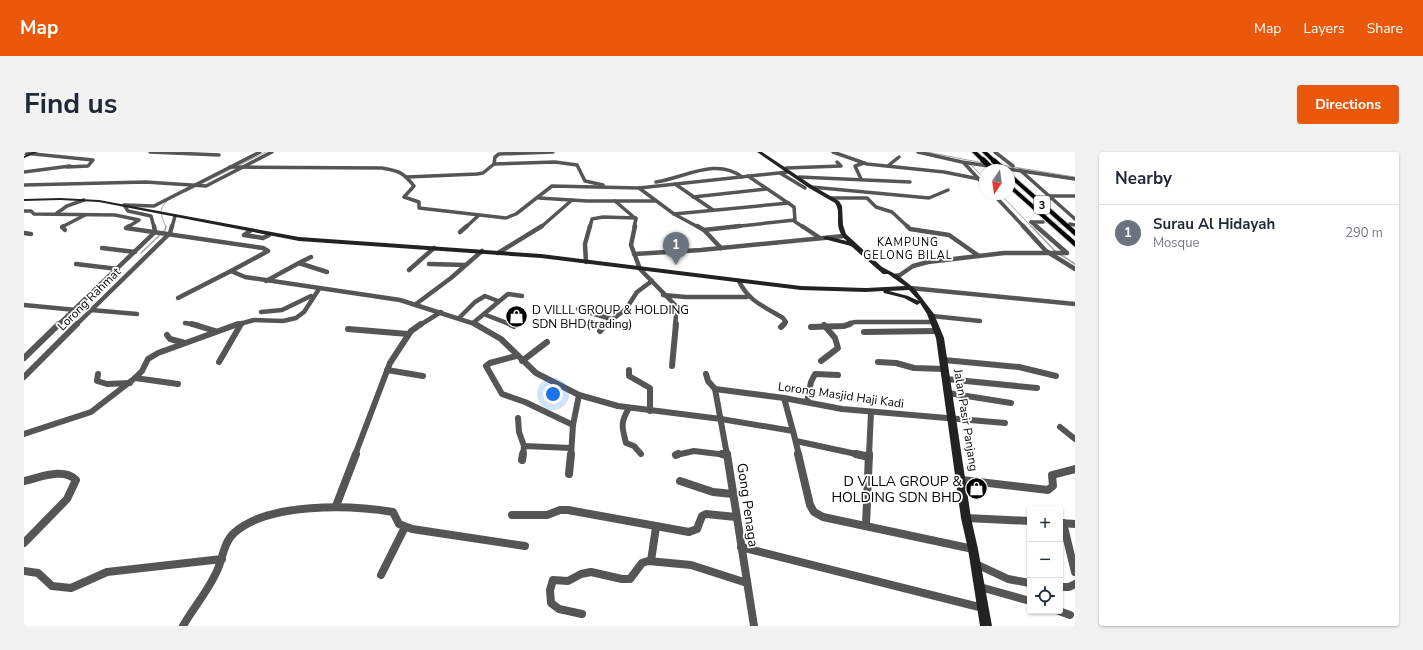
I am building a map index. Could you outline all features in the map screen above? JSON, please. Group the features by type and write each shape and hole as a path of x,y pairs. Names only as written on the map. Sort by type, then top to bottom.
{"main road":[{"path":"759,152 830,197 840,206 840,225 844,236 909,291 935,326"},
{"path":"762,152 813,187"},
{"path":"974,152 987,164"},
{"path":"984,152 998,164"},
{"path":"24,158 35,153"},
{"name":"3","path":"1015,179 1075,234"},
{"name":"3","path":"1015,190 1073,243"},
{"path":"24,200 84,200 124,206 269,235 303,239 482,251 801,288 909,291"},
{"path":"823,238 852,244"},
{"path":"885,290 894,285 895,278"},
{"path":"885,290 906,297 917,303"},
{"path":"909,291 935,326"},
{"name":"Jalan Pasir Panjang","path":"935,326 944,364 962,480 966,518 976,564 986,626"}],"street":[{"path":"150,152 219,155"},
{"path":"124,206 152,206 260,152"},
{"path":"24,185 146,182 206,186 272,152"},
{"path":"494,164 495,157 499,154 553,152"},
{"path":"833,152 864,163 951,173 979,179"},
{"path":"918,152 962,162 1075,179"},
{"path":"933,152 1002,164"},
{"path":"995,152 1010,164"},
{"path":"24,153 93,160 91,162 67,167 24,172"},
{"path":"889,165 899,157"},
{"path":"407,177 477,174 483,173 494,164 555,162 572,164 579,167 584,180 599,185 638,185 667,181 688,174 723,169 730,169 742,176"},
{"path":"230,167 342,169 375,167 397,170 407,177 414,186 404,197 419,202 419,208 478,216 511,217 539,198 552,186 639,188 780,173 787,170 841,166 837,162"},
{"path":"962,162 971,169 979,179"},
{"path":"861,179 854,166 864,163"},
{"path":"1015,166 1075,176"},
{"path":"1020,170 1075,219"},
{"path":"780,173 805,188"},
{"path":"748,176 795,208 794,220"},
{"path":"799,177 910,182"},
{"path":"675,184 713,210"},
{"path":"813,187 929,198 948,190"},
{"path":"639,188 674,214 704,230 721,248"},
{"path":"693,197 767,189"},
{"path":"1048,196 1075,196"},
{"path":"830,197 867,198 876,207 892,212 910,229 949,235 979,256"},
{"path":"539,198 656,201"},
{"path":"57,213 66,206 84,200"},
{"path":"498,253 532,234 558,214 572,200"},
{"path":"999,200 1050,254 1075,269"},
{"path":"615,201 636,218"},
{"path":"674,214 789,203"},
{"path":"124,206 128,211"},
{"path":"24,211 31,211 34,214 57,213 115,215 140,220 125,229 244,245 268,251 178,298"},
{"path":"115,215 128,211 144,214 153,219 156,233"},
{"path":"135,219 144,214"},
{"path":"66,230 62,227 87,215"},
{"path":"167,234 173,228 172,222 175,216"},
{"path":"460,232 478,216"},
{"path":"586,262 585,244 592,219 603,216 636,218"},
{"path":"636,218 631,245 640,269 677,307 672,366"},
{"path":"704,230 794,220 823,238"},
{"path":"895,278 920,263 1004,253 1067,253 1031,222 1043,222"},
{"path":"24,233 31,234"},
{"path":"24,358 156,233"},
{"name":"Lorong Rahmat","path":"24,378 167,234"},
{"path":"634,254 721,248 844,236"},
{"path":"102,248 136,252"},
{"path":"409,270 434,248"},
{"path":"416,304 451,278 482,251"},
{"path":"266,281 311,257"},
{"path":"299,263 327,272"},
{"path":"76,264 118,269"},
{"path":"429,264 465,265"},
{"path":"231,271 266,281 416,304 459,318 473,323 501,339 516,356 548,380 579,395 629,408 721,419 793,431"},
{"path":"600,331 611,319 624,312 634,295 652,281"},
{"path":"739,281 747,297 783,318 786,322 782,324 781,327"},
{"path":"261,312 282,310 312,295 319,289"},
{"path":"909,291 1075,304"},
{"path":"473,323 486,315 498,301 510,293 522,296"},
{"path":"24,434 89,413 142,372 150,357 242,323 261,320 279,321 298,317 304,312 312,295"},
{"path":"664,295 686,298 747,297"},
{"path":"459,318 478,300 485,296 498,301"},
{"path":"24,306 76,310"},
{"path":"578,309 611,319"},
{"path":"90,310 137,314"},
{"path":"336,506 391,360 408,334 414,328 440,312"},
{"path":"486,315 514,326"},
{"path":"864,332 935,326 962,320 980,321"},
{"path":"811,327 824,325 844,327 849,326 851,322 935,326"},
{"path":"185,323 201,326 215,332"},
{"path":"219,362 242,323"},
{"path":"821,360 838,348 836,338 824,325"},
{"path":"348,329 366,333 383,332 408,334"},
{"path":"167,335 170,339 185,343"},
{"path":"522,361 547,342"},
{"path":"516,356 490,362 486,366 502,394 525,402 573,425"},
{"path":"878,362 896,363 908,367 944,364 1020,367 1056,376"},
{"path":"387,370 423,376"},
{"path":"629,370 629,376 650,388 650,411"},
{"path":"98,374 97,381 102,383 132,380 178,384"},
{"path":"706,374 708,381 715,389"},
{"path":"808,402 811,382 815,374 838,375"},
{"path":"946,379 1037,388"},
{"name":"Lorong Masjid Haji Kadi","path":"715,389 871,412 953,420 1005,423"},
{"name":"Gong Penaga","path":"715,389 754,626"},
{"path":"948,393 1010,403"},
{"path":"569,474 573,425 579,395"},
{"path":"784,398 796,441 810,505 814,512 823,517 973,549"},
{"path":"629,408 622,418 621,427 625,434 626,443 634,446 641,454"},
{"path":"866,525 871,412"},
{"path":"518,418 519,432 524,446 522,460"},
{"path":"1060,427 1075,439"},
{"path":"796,441 869,457"},
{"path":"524,446 571,448"},
{"path":"676,455 681,452 691,451 727,455"},
{"path":"962,480 1048,490 1053,486 1052,475 1075,469"},
{"path":"24,481 63,474 72,476 76,480 62,505 40,525 24,543"},
{"path":"680,481 713,492 733,494"},
{"path":"182,626 215,576 231,537 249,523 286,512 336,506 365,507 394,512 399,524 405,527 525,546"},
{"path":"512,515 547,515 560,510 568,510 689,532 696,530 702,516 706,514 736,517"},
{"path":"966,518 1027,522"},
{"path":"1063,523 1075,524"},
{"path":"381,575 405,527"},
{"path":"651,561 656,527"},
{"path":"1063,527 1075,572"},
{"path":"741,547 983,608"},
{"path":"24,571 38,573 48,584 52,586 71,588 107,572 222,559"},
{"path":"582,614 556,608 550,604 548,599 553,580 568,581 581,574 591,572 630,579 642,563 651,561 691,566 747,583"},
{"path":"976,564 1008,579 1027,583"},
{"path":"1063,587 1069,587 1075,584"},
{"path":"980,587 1027,600"},
{"path":"1063,612 1070,615"}],"waterway":[{"path":"237,166 266,152"},
{"path":"927,152 983,163"},
{"path":"970,164 979,173"},
{"path":"1015,167 1075,177"},
{"path":"185,192 233,168"},
{"path":"1006,200 1032,227"},
{"path":"166,227 161,211 162,207 167,201"},
{"path":"1031,226 1055,251 1075,264"},
{"path":"141,253 165,230 166,227"}],"tunnel":[{"path":"1043,222 1069,224"}],"place":[{"name":"Surau Al Hidayah","path":"676,265"},
{"name":"D VILLL GROUP & HOLDING SDN BHD(trading)","path":"516,317"},
{"name":"D VILLA GROUP & HOLDING SDN BHD","path":"977,489"}],"district":[{"name":"KAMPUNG GELONG BILAL","path":"908,248"}]}
